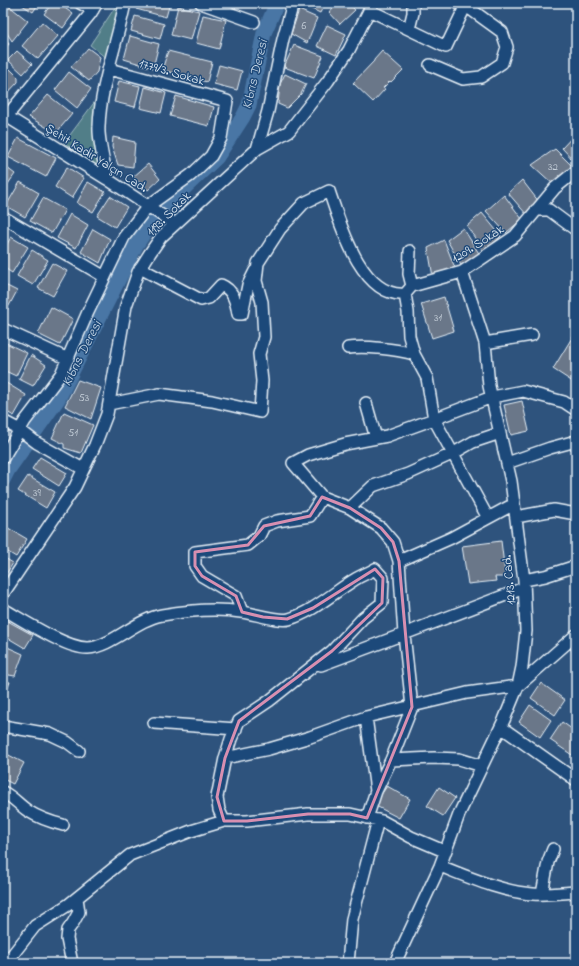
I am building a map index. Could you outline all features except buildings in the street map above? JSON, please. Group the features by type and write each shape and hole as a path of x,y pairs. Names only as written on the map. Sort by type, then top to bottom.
{"street":[{"path":"4,117 95,6 80,3"},
{"path":"108,179 98,128 102,95 121,26 125,3"},
{"path":"201,3 254,22"},
{"path":"257,149 268,111 283,39 294,3"},
{"path":"408,29 413,13 413,3"},
{"path":"371,6 408,29 446,47 462,5 502,32 507,48 502,63 481,77 464,79 430,64"},
{"name":"1193. Sokak","path":"3,594 75,486 103,427 109,404 126,306 140,268 161,237 175,224 257,149 289,131 344,58 371,6"},
{"name":"1779/3. Sokak","path":"109,68 227,101 221,138 211,156 191,175 148,206"},
{"name":"Şehit Kadir Yalçın Cad.","path":"4,117 108,179 175,224"},
{"name":"1209. Sokak","path":"408,290 462,272 515,236 555,188 576,171"},
{"path":"140,268 200,300 209,298 221,285 228,288 232,294 238,314 242,314 248,285 258,263 280,229 304,203 329,191 341,229 355,257 368,278 378,287 397,295 408,290"},
{"path":"3,458 20,431 61,374 124,237 148,206"},
{"path":"536,210 549,210 576,230"},
{"path":"3,217 105,277"},
{"path":"410,251 408,312 409,336 414,354 427,378 434,419 488,518"},
{"path":"109,404 159,394 212,401 260,412 262,381 259,354 264,337 262,302 256,281 258,263"},
{"name":"1213. Cad.","path":"395,963 440,866 444,851 460,812 501,727 518,686 522,667 526,631 524,584 516,517 507,463 492,397 485,343 462,272"},
{"path":"3,329 68,359"},
{"path":"485,343 532,335"},
{"path":"348,348 358,347 414,354"},
{"path":"376,791 391,760 412,707 404,634 399,561 393,542 381,528 350,508 322,497 293,463 308,455 345,444 387,436 492,397 523,392 564,402 576,410"},
{"path":"366,403 376,438"},
{"path":"3,420 37,443 83,469"},
{"path":"350,508 373,486 408,474 452,454 473,442 500,433"},
{"path":"507,463 550,448 576,441"},
{"path":"242,612 236,596 202,576 195,566 195,552 248,545 259,536 264,526 277,521 310,516 322,497"},
{"path":"399,561 451,538 514,504"},
{"path":"516,517 554,510 576,514"},
{"path":"311,668 404,634 524,584 576,566"},
{"path":"3,609 62,641 75,646 89,648 101,644 145,620 161,615 199,612 242,612 263,617 288,619 313,608 354,580 375,569 383,578 382,603 363,618 332,651 269,701 240,721 224,758 217,797 219,810 224,821"},
{"path":"224,758 269,749 310,737 366,717 467,694 518,686 576,635"},
{"path":"348,963 352,919 372,819 376,791 366,717"},
{"path":"154,723 236,729"},
{"path":"3,726 50,734 79,751"},
{"path":"501,727 573,778 576,767"},
{"path":"391,760 434,758 459,759 482,766"},
{"path":"3,792 28,810 49,821 63,825"},
{"path":"6,963 35,926 77,898 130,855 191,831 224,821 247,821 308,814 350,814 382,821 412,837 444,851"},
{"path":"542,894 548,862 553,849"},
{"path":"440,866 507,889 533,894 576,892"},
{"path":"72,963 67,939 68,930 79,912 77,898"}],"highlighted area":[{"path":"322,497 350,508 381,528 393,542 399,561 412,707 367,818 350,814 308,814 247,821 224,821 217,797 225,758 239,721 332,651 382,603 383,578 375,569 313,608 287,619 263,617 242,612 236,596 202,576 195,566 195,552 248,545 264,526 310,516"}],"green space":[{"path":"118,3 120,3 106,58 90,45"},
{"path":"99,96 94,141 100,168 64,143"}],"waterway":[{"name":"Kıbrıs Deresi","path":"160,211 217,157 243,117 249,105 264,33 277,3"},
{"name":"Kıbrıs Deresi","path":"3,480 8,470 58,399 136,245 152,221"}]}
